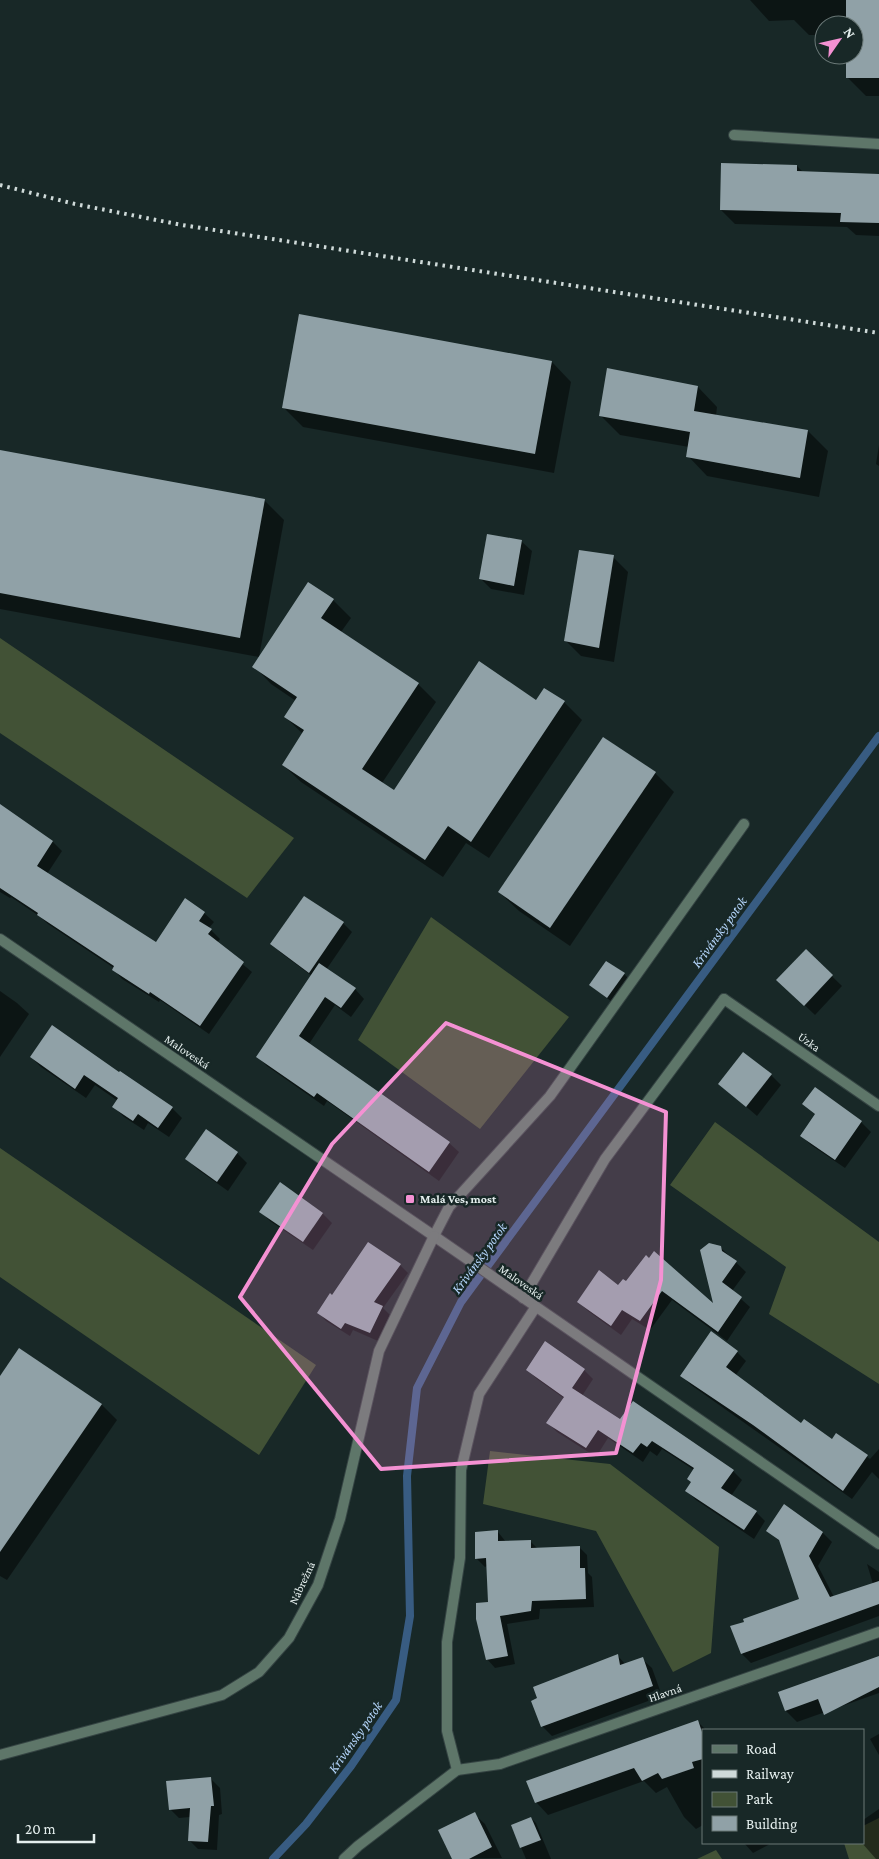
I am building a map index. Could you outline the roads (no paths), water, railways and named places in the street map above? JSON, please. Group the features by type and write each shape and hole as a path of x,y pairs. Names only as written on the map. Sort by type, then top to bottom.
{"street":[{"path":"734,136 879,144"},
{"name":"Nábrežná","path":"0,1754 222,1694 259,1672 289,1638 318,1585 340,1519 379,1351 449,1206 550,1096 744,824"},
{"name":"Maloveská","path":"0,940 434,1236 535,1308 879,1544"},
{"name":"Úzka","path":"523,1298 605,1159 724,999 879,1106"},
{"path":"344,1859 358,1846 457,1770 447,1731 447,1642 460,1558 461,1470 479,1394 535,1308"},
{"name":"Hlavná","path":"457,1770 500,1764 879,1632"}],"waterway":[{"name":"Krivánsky potok","path":"273,1859 306,1824 351,1766 396,1700 410,1616 407,1476 417,1388 461,1302 879,736"}],"railway":[{"path":"0,185 75,204 182,225 879,333"}],"place":[{"name":"Malá Ves, most","path":"410,1199"}]}
